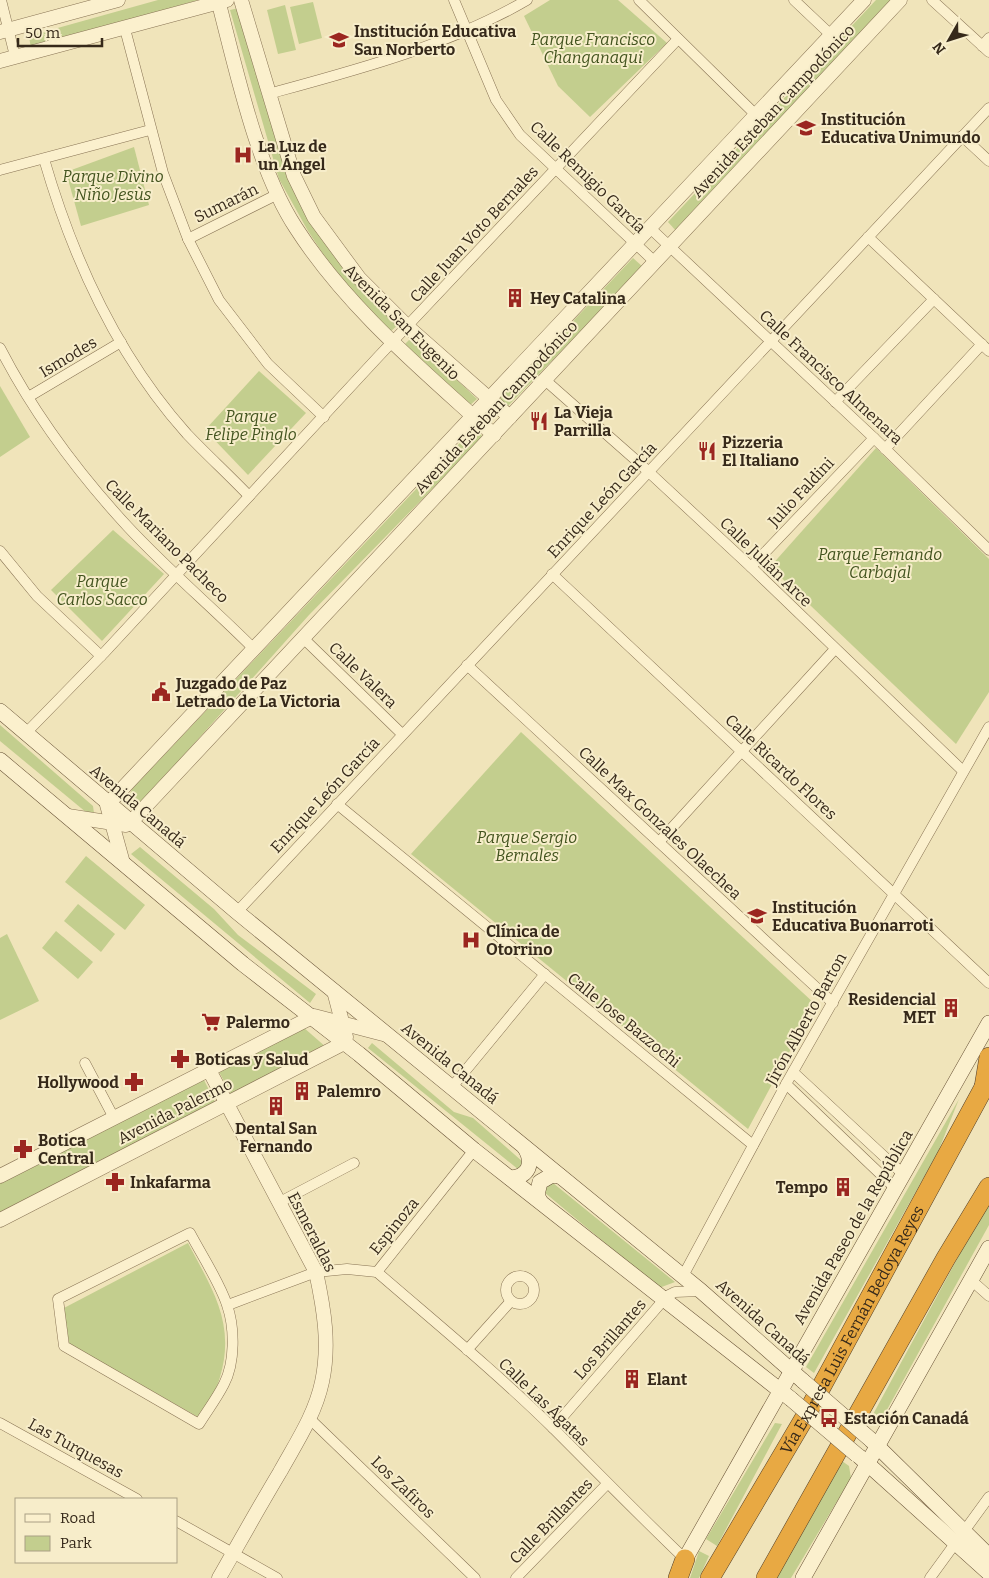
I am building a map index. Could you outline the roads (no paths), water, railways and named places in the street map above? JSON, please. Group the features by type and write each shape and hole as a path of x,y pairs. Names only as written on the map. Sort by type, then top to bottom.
{"highway":[{"name":"Vía Expresa Luis Fernán Bedoya Reyes","path":"710,1578 805,1416 986,1083 989,1057"},
{"path":"766,1578 946,1258 989,1187"},
{"path":"678,1578 685,1559"}],"main road":[{"name":"Avenida Canadá","path":"0,711 237,912 701,1291 873,1442 960,1538"},
{"path":"2,766 68,816 236,958 344,1043 474,1150 785,1395 960,1538 989,1556"},
{"name":"Avenida Paseo de la República","path":"674,1578 785,1395 792,1371 989,1023"},
{"path":"510,1178 518,1178 530,1166 530,1156 525,1148"},
{"path":"540,1201 537,1195 540,1182 552,1175 560,1176"},
{"path":"803,1578 862,1459 989,1248"},
{"path":"960,1538 989,1574"}],"street":[{"path":"1,0 4,31 16,56"},
{"path":"4,31 115,0"},
{"name":"Avenida San Eugenio","path":"241,0 294,176 314,217 359,278 408,326 510,417"},
{"name":"Calle Remigio García","path":"454,0 496,100 520,134 656,263"},
{"path":"268,94 372,64 468,32 527,0"},
{"path":"639,0 756,115"},
{"path":"794,0 831,35"},
{"name":"Avenida Esteban Campodónico","path":"108,804 864,0"},
{"name":"Avenida Esteban Campodónico","path":"130,823 656,263 900,0"},
{"path":"932,0 987,45"},
{"path":"0,61 125,29 222,1"},
{"name":"Avenida San Eugenio","path":"222,1 258,144 278,194 295,227 322,266 362,311 494,435"},
{"path":"125,29 150,130 175,209 219,300 262,357 324,417"},
{"name":"Calle Juan Voto Bernales","path":"25,734 101,656 678,39"},
{"name":"Enrique León García","path":"237,912 989,108"},
{"path":"0,170 150,130"},
{"path":"962,136 989,161"},
{"path":"44,159 58,207 76,254 96,299 121,342 152,390 187,433 249,496"},
{"name":"Sumarán","path":"188,239 278,194"},
{"name":"Calle Francisco Almenara","path":"650,228 874,438 989,550"},
{"path":"868,237 986,348 885,449"},
{"path":"835,402 934,299"},
{"name":"Ismodes","path":"30,396 121,342"},
{"name":"Calle Mariano Pacheco","path":"0,348 49,430 95,490 130,529 254,649"},
{"name":"Calle Julián Arce","path":"545,380 649,472 751,567 963,771"},
{"name":"Julio Faldini","path":"751,567 874,438"},
{"path":"0,551 38,596 101,656"},
{"name":"Calle Ricardo Flores","path":"552,574 989,983"},
{"name":"Calle Valera","path":"303,638 402,734"},
{"path":"659,842 835,649"},
{"name":"Calle Max Gonzales Olaechea","path":"466,665 833,1003"},
{"name":"Jirón Alberto Barton","path":"683,1276 786,1084 989,727"},
{"path":"108,804 123,863"},
{"name":"Calle Jose Bazzochi","path":"337,804 753,1145"},
{"path":"68,816 112,821 126,825 130,823"},
{"path":"452,1087 544,974"},
{"path":"334,991 346,1037 344,1043"},
{"path":"311,1017 320,1016 387,1035"},
{"name":"Avenida Palermo","path":"0,1176 311,1017"},
{"name":"Avenida Palermo","path":"0,1220 344,1043"},
{"path":"86,1063 114,1118"},
{"name":"Esmeraldas","path":"209,1070 316,1272 323,1303 326,1354 322,1381 310,1419 219,1578"},
{"path":"793,1072 903,1174"},
{"path":"786,1084 895,1188"},
{"name":"Espinoza","path":"228,1305 316,1272 347,1269 377,1272 474,1150"},
{"path":"278,1203 354,1163"},
{"path":"190,1233 228,1305 232,1351 229,1370 224,1384 199,1424 64,1346 58,1299 190,1233"},
{"name":"Calle Las Ágatas","path":"377,1272 553,1428 607,1484 685,1559"},
{"path":"971,1280 989,1296"},
{"name":"Los Brillantes","path":"553,1428 664,1300 675,1292 701,1291"},
{"path":"467,1350 511,1300"},
{"name":"Los Zafiros","path":"310,1419 475,1578"},
{"name":"Las Turquesas","path":"0,1423 135,1498"},
{"name":"Calle Brillantes","path":"516,1578 607,1484"},
{"path":"930,1578 989,1497"},
{"path":"178,1522 277,1578"}],"place":[{"name":"Institución Educativa San Norberto","path":"339,40"},
{"name":"Institución Educativa Unimundo","path":"806,128"},
{"name":"La Luz de un Ángel","path":"243,155"},
{"name":"Hey Catalina","path":"515,298"},
{"name":"La Vieja Parrilla","path":"539,421"},
{"name":"Pizzeria El Italiano","path":"707,451"},
{"name":"Juzgado de Paz Letrado de La Victoria","path":"161,692"},
{"name":"Institución Educativa Buonarroti","path":"757,916"},
{"name":"Clínica de Otorrino","path":"471,940"},
{"name":"Residencial MET","path":"951,1008"},
{"name":"Palermo","path":"211,1022"},
{"name":"Boticas y Salud","path":"180,1059"},
{"name":"Hollywood","path":"134,1082"},
{"name":"Palemro","path":"302,1091"},
{"name":"Dental San Fernando","path":"276,1106"},
{"name":"Botica Central","path":"23,1149"},
{"name":"Inkafarma","path":"115,1182"},
{"name":"Tempo","path":"843,1187"},
{"name":"Elant","path":"632,1379"},
{"name":"Estación Canadá","path":"829,1418"}],"park label":[{"name":"Parque Francisco Changanaqui","path":"593,48"},
{"name":"Parque Divino Niño Jesùs","path":"113,185"},
{"name":"Parque Felipe Pinglo","path":"251,425"},
{"name":"Parque Fernando Carbajal","path":"880,563"},
{"name":"Parque Carlos Sacco","path":"102,590"},
{"name":"Parque Sergio Bernales","path":"527,846"}]}
